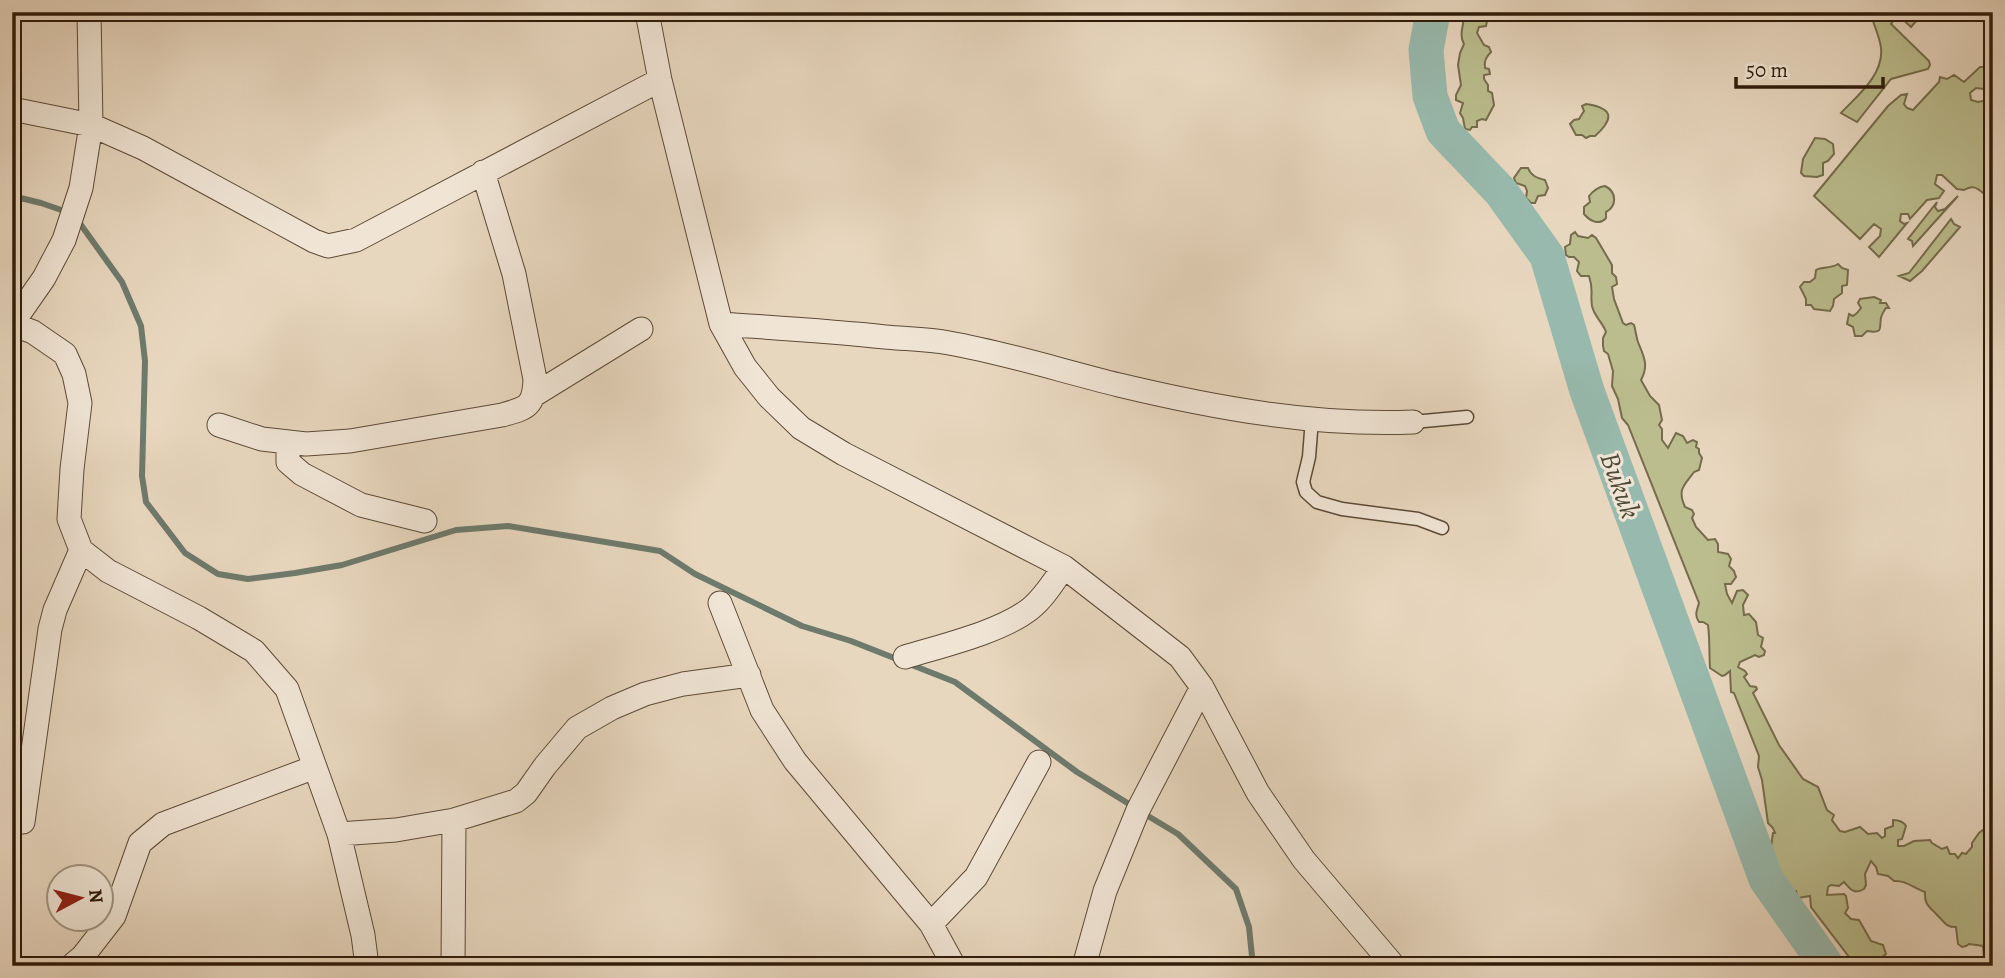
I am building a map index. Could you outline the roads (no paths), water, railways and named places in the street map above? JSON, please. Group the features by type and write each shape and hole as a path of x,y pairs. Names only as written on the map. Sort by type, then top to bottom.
{"street":[{"path":"89,12 91,125 81,188 64,240 44,278 12,324 33,332 65,354 74,374 80,403 69,519 81,550 108,571 199,618 254,651 287,689 339,834 363,935 367,966"},
{"path":"647,12 660,80 721,324 745,367 769,397 801,428 844,454 1064,567 1180,657 1202,687 1258,793 1304,860 1394,966"},
{"path":"12,109 91,125 143,148 314,241 328,246 356,240 660,80"},
{"path":"219,425 262,439 306,444 350,441 502,415 521,410 530,404 534,395 535,379 514,274 483,172"},
{"path":"721,324 947,343 1010,356 1120,385 1243,410 1368,424 1413,422"},
{"path":"534,395 640,329"},
{"path":"288,442 288,462 302,474 361,505 425,522"},
{"path":"23,822 50,629 55,610 81,550"},
{"path":"905,657 1012,621 1032,608 1064,567"},
{"path":"720,603 762,710 795,761 931,924 954,966"},
{"path":"339,834 396,830 454,820 516,801 526,793 577,728 612,708 645,694 683,684 749,675"},
{"path":"1084,966 1105,891 1138,810 1202,687"},
{"path":"931,924 976,877 1039,762"},
{"path":"71,966 83,956 114,916 140,843 163,824 315,767"},
{"path":"453,966 454,820"}],"lane":[{"path":"1413,422 1467,417"},
{"path":"1312,419 1309,457 1303,482 1307,492 1317,502 1342,509 1418,519 1442,528"}],"waterway":[{"name":"Bukuk","path":"1433,12 1426,50 1430,96 1443,131 1501,192 1547,256 1587,391 1766,879 1827,966"},
{"path":"12,196 67,212"},
{"path":"76,218 122,282 141,326 145,361 142,476 146,502 185,553 218,574 248,579 295,573 342,565 456,530 508,526 660,551 695,574 802,626 851,641 955,682 1077,772 1134,807"},
{"path":"1143,813 1178,834 1236,889 1249,927 1253,966"}]}
